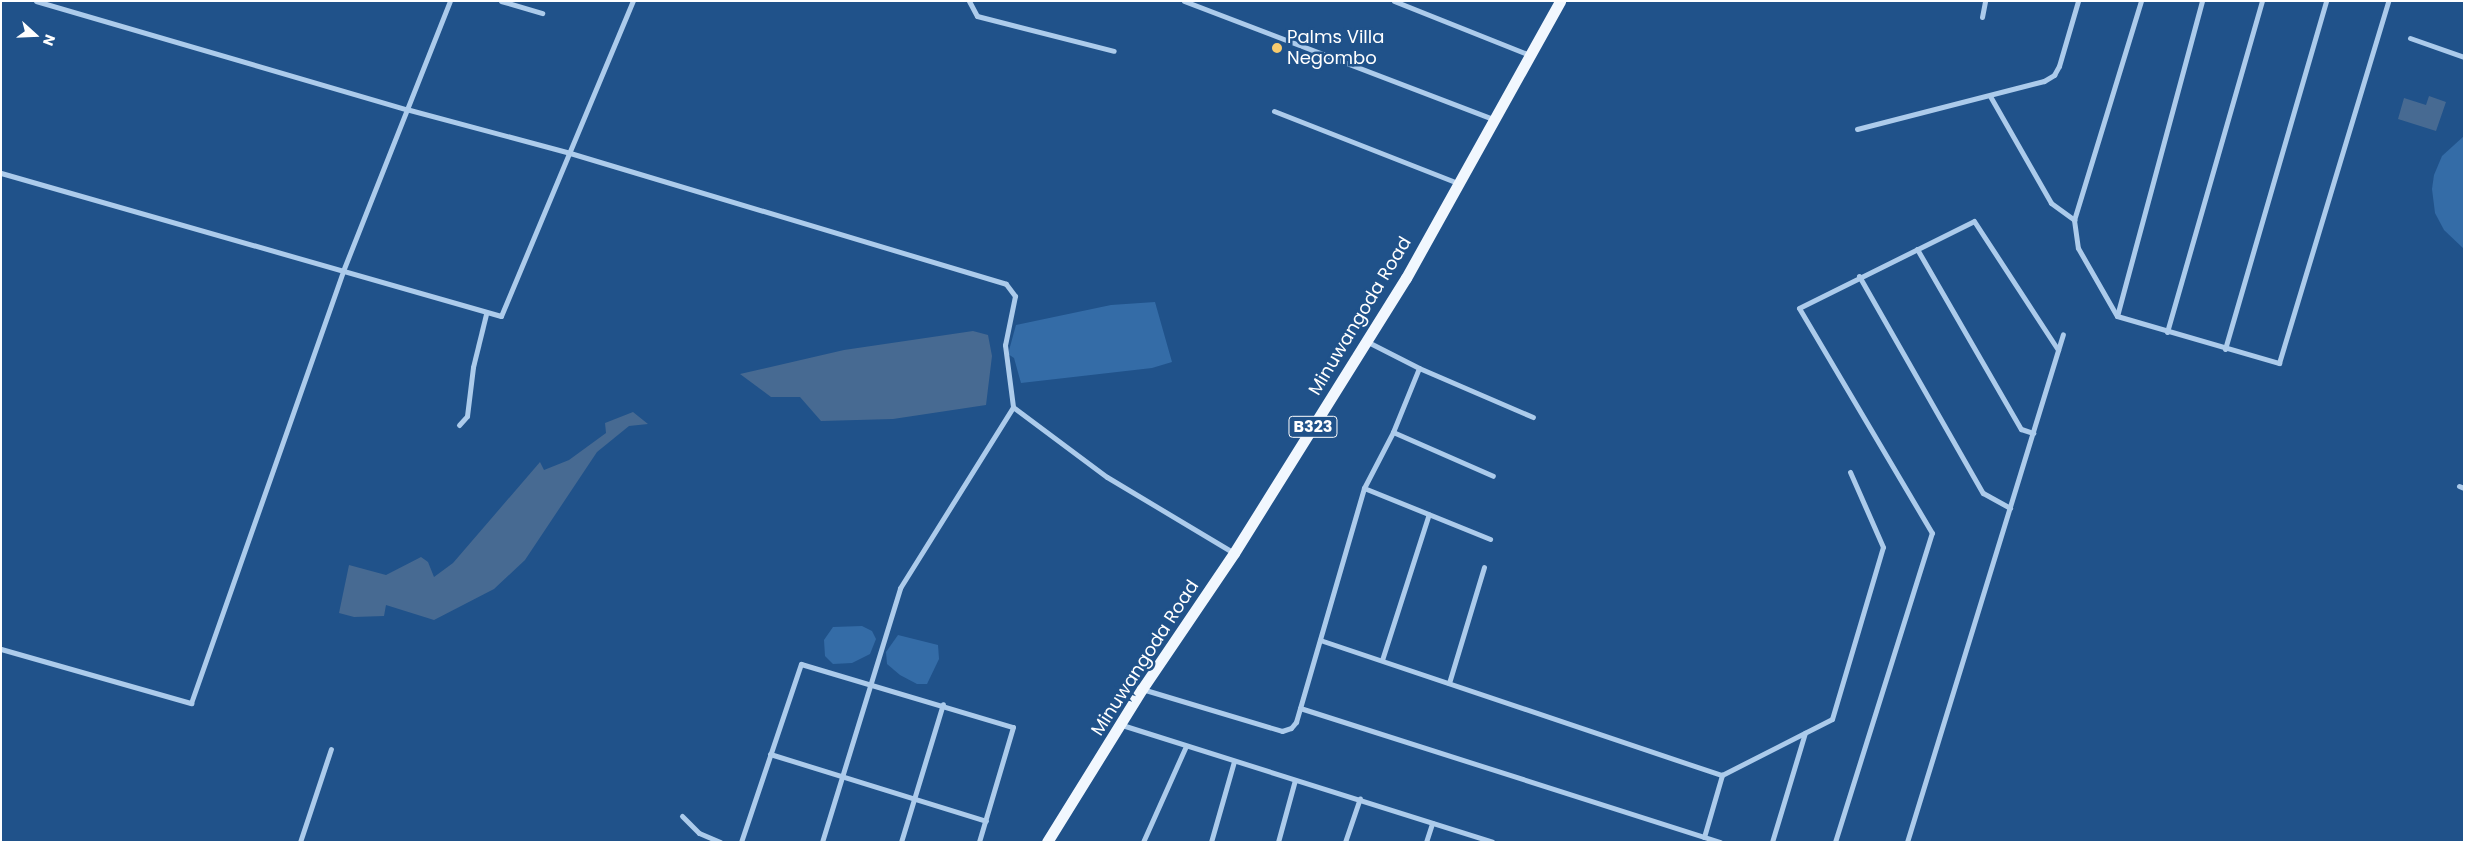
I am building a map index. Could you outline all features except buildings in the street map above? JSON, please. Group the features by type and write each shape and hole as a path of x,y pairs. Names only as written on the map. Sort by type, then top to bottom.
{"main road":[{"name":"Minuwangoda Road","path":"1047,842 1122,725 1142,689 1234,553 1406,278 1560,1"}],"street":[{"path":"36,1 406,109 570,152 1006,284 1015,296 1005,345 1013,407 900,588 840,775 822,842"},
{"path":"1,649 191,703 343,271 450,1"},
{"path":"501,1 542,13"},
{"path":"1,173 486,314 501,316 633,1"},
{"path":"969,1 977,16 1114,50"},
{"path":"1184,1 1493,119"},
{"path":"1394,1 1530,55"},
{"path":"1982,17 1985,1"},
{"path":"1857,129 2044,81 2054,75 2078,1"},
{"path":"2141,1 2074,220 2078,248 2117,316 2279,364 2388,1"},
{"path":"2117,316 2202,1"},
{"path":"2167,332 2262,1"},
{"path":"2225,348 2326,1"},
{"path":"2410,38 2464,57"},
{"path":"1990,96 2050,203 2074,220"},
{"path":"1274,111 1458,183"},
{"path":"1835,842 1932,533 1799,308 1859,276 1918,249 1974,220 2058,350"},
{"path":"1918,249 2021,429 2033,433"},
{"path":"1859,276 1983,493 2010,508"},
{"path":"459,425 467,416 473,367 486,314"},
{"path":"1907,842 2063,334"},
{"path":"1366,341 1419,368 1533,417"},
{"path":"1142,689 1282,731 1291,728 1296,722 1364,488 1393,432 1419,368"},
{"path":"1013,407 1107,477 1234,553"},
{"path":"1393,432 1493,476"},
{"path":"1320,640 1722,775 1832,719 1883,547 1850,472"},
{"path":"1364,488 1490,539"},
{"path":"1382,660 1429,514"},
{"path":"1449,683 1484,566"},
{"path":"741,842 801,664 871,682 1013,727 979,842"},
{"path":"901,842 944,704"},
{"path":"1300,708 1720,842"},
{"path":"1122,725 1295,780 1360,798 1492,842"},
{"path":"1772,842 1805,733"},
{"path":"1143,842 1186,746"},
{"path":"300,842 331,749"},
{"path":"770,754 986,821"},
{"path":"1211,842 1234,761"},
{"path":"1704,837 1722,775"},
{"path":"1278,842 1295,780"},
{"path":"1346,842 1360,798"},
{"path":"682,816 699,833 720,842"},
{"path":"1426,842 1432,823"}],"shaded area":[{"path":"2429,96 2446,102 2436,131 2398,119 2404,98 2426,105"},
{"path":"2464,136 2464,249 2444,230 2435,213 2432,189 2434,175 2442,156"},
{"path":"1155,302 1172,362 1152,368 1021,383 1014,358 1008,354 1016,325 1111,305"},
{"path":"973,331 988,335 992,356 986,405 893,419 821,421 800,397 771,397 740,374 844,350"},
{"path":"633,412 648,424 629,426 597,452 525,560 494,589 434,620 386,605 384,616 354,617 339,613 349,565 386,575 421,557 428,562 434,577 453,563 540,462 544,470 569,460 606,433 605,423"},
{"path":"862,626 872,631 876,639 870,654 852,663 833,664 825,656 824,640 833,627"},
{"path":"898,635 938,645 939,659 927,684 917,684 900,675 887,664 886,652"}],"place":[{"name":"Palms Villa Negombo","path":"1277,48"}]}
